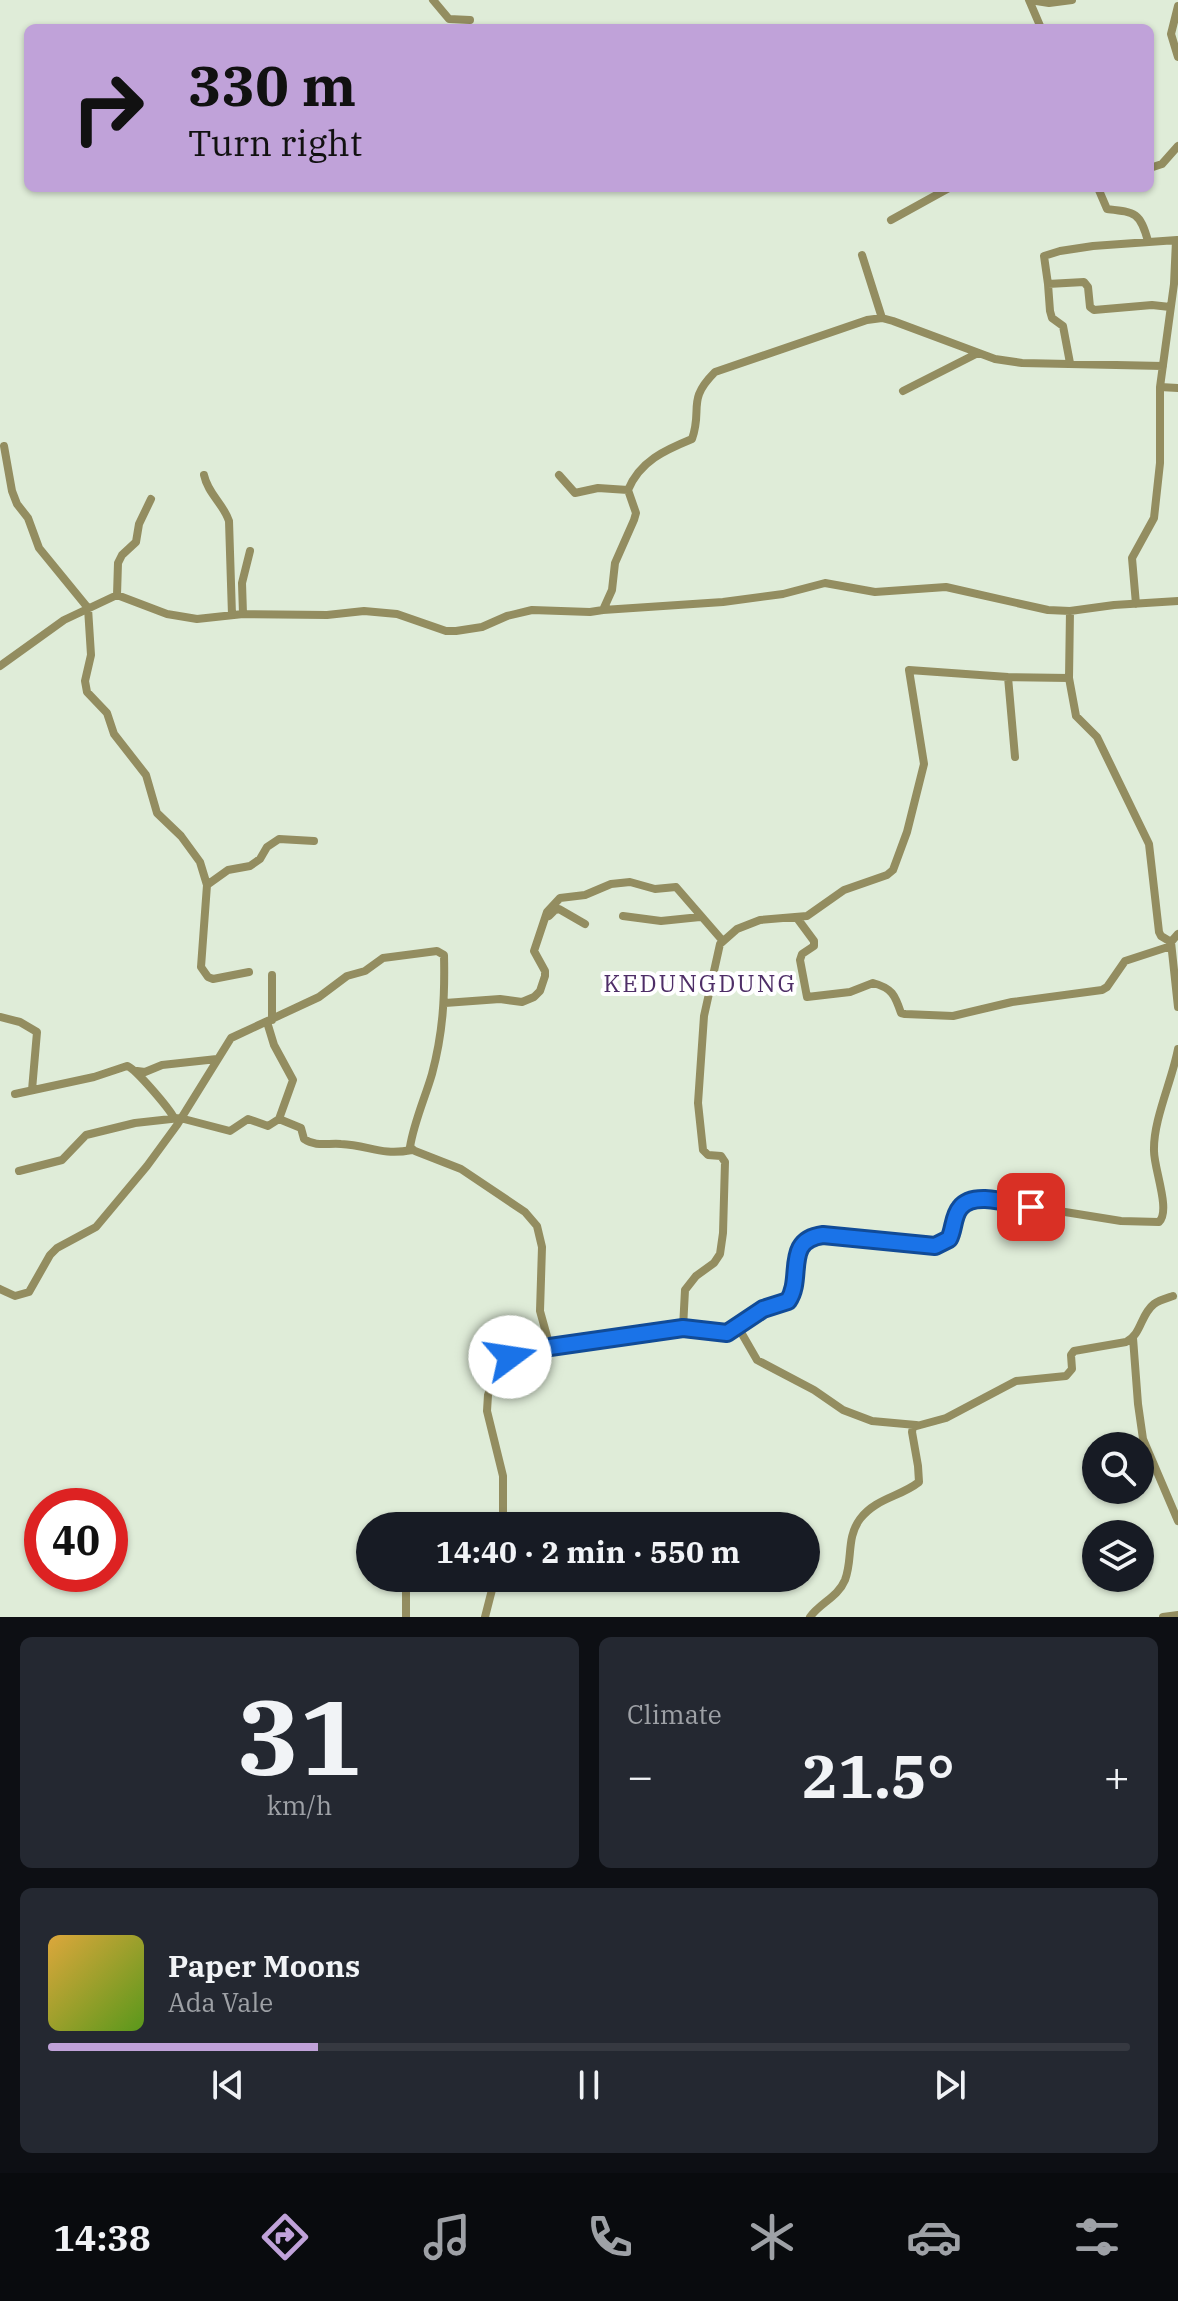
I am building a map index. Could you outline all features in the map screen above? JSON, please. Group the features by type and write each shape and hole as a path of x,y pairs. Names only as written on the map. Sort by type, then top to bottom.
{"street":[{"path":"433,0 449,19 470,20"},
{"path":"1030,0 1049,3 1072,0"},
{"path":"1030,0 1039,24"},
{"path":"1178,6 1171,34 1178,57"},
{"path":"1154,167 1162,164 1178,146"},
{"path":"891,220 942,192"},
{"path":"1100,192 1107,209 1137,215 1148,241"},
{"path":"1070,363 1063,326 1052,318 1044,256 1093,246 1177,241 1176,284 1160,387 1160,450 1154,518 1132,558 1136,604"},
{"path":"862,255 882,318"},
{"path":"1048,284 1084,282 1088,287 1090,307 1094,310 1152,305 1170,307"},
{"path":"603,610 612,590 615,563 636,513 628,490 633,478 648,461 692,439 696,397 715,372 867,320 882,318 995,359 1022,363 1163,366"},
{"path":"903,391 978,353"},
{"path":"1160,387 1178,388"},
{"path":"4,446 12,491 28,518 39,548 88,608 91,655 85,681 87,692 107,713 114,734 146,775 157,813 195,853 207,885 201,967 213,979 249,972"},
{"path":"204,475 209,493 226,511 229,521 232,615"},
{"path":"559,475 575,493 598,488 628,490"},
{"path":"117,595 118,563 136,542 139,524 151,499"},
{"path":"243,614 242,583 250,551"},
{"path":"0,666 51,628 117,595 183,617 327,615 364,611 397,614 446,631 482,627 532,610 590,612 723,602 783,594 825,583 875,592 946,587 1048,610 1070,611 1178,601"},
{"path":"1070,611 1069,678 1076,716 1097,737 1149,844 1159,932 1171,944 1178,1007"},
{"path":"683,1328 685,1290 696,1276 717,1260 722,1245 725,1162 721,1156 708,1155 703,1150 698,1103 706,997 722,940 737,929 760,920 807,916 844,890 893,870 924,764 909,670 1069,678"},
{"path":"1008,677 1015,757"},
{"path":"207,885 228,870 250,866 279,839 314,841"},
{"path":"445,1003 500,999 522,1002 534,997 540,991 545,971 534,951 550,908 560,898 585,895 611,884 630,882 655,889 676,887 722,940"},
{"path":"544,921 559,909 585,924"},
{"path":"623,916 661,921 700,917"},
{"path":"797,918 814,941 814,946 802,954 800,960 807,997 850,992 873,983 892,990 901,1013 905,1014 939,1013 953,1016 1012,1002 1102,990 1125,961 1171,944 1178,934"},
{"path":"0,1289 15,1296 26,1295 33,1289 50,1255 57,1248 99,1224 163,1145 177,1118 234,1035 319,997 347,976 365,971 383,958 437,951 444,955 445,1003 432,1075 410,1145 412,1150"},
{"path":"19,1171 62,1160 86,1135 135,1123 177,1118 230,1131 248,1119 268,1126 279,1119 293,1080 274,1045 270,1021 272,975"},
{"path":"0,1017 20,1022 37,1032 32,1090"},
{"path":"503,1512 504,1488 489,1427 488,1395 501,1367 510,1357 521,1352 683,1328 727,1333 763,1309 788,1301 794,1289 799,1250 804,1240 811,1236 935,1246 949,1239 957,1210 963,1204 984,1199 1121,1221 1154,1223 1162,1220 1165,1211 1157,1176 1155,1134 1174,1073 1178,1049"},
{"path":"15,1094 94,1077 127,1066 145,1072 162,1065 217,1059"},
{"path":"137,1071 148,1088 177,1118"},
{"path":"279,1119 301,1128 304,1139 313,1144 344,1144 389,1153 412,1150 461,1169 525,1212 537,1226 542,1247 540,1311 550,1347"},
{"path":"738,1327 757,1360 814,1390 843,1410 872,1421 917,1425 946,1418 1016,1381 1066,1376 1072,1369 1071,1355 1077,1349 1126,1342 1133,1338 1154,1304 1173,1296"},
{"path":"1133,1338 1143,1439 1178,1521"},
{"path":"810,1617 842,1586 846,1578 852,1533 860,1519 884,1498 919,1482 911,1429 917,1425"},
{"path":"406,1592 406,1617"},
{"path":"485,1617 491,1592"},
{"path":"1163,1617 1178,1616"}],"district":[{"name":"KEDUNGDUNG","path":"700,984"}],"route":[{"path":"510,1357 550,1347 683,1328 727,1333 763,1309 788,1301 794,1289 799,1250 804,1240 811,1236 935,1246 949,1239 957,1210 967,1202 984,1199 1031,1207"}]}
